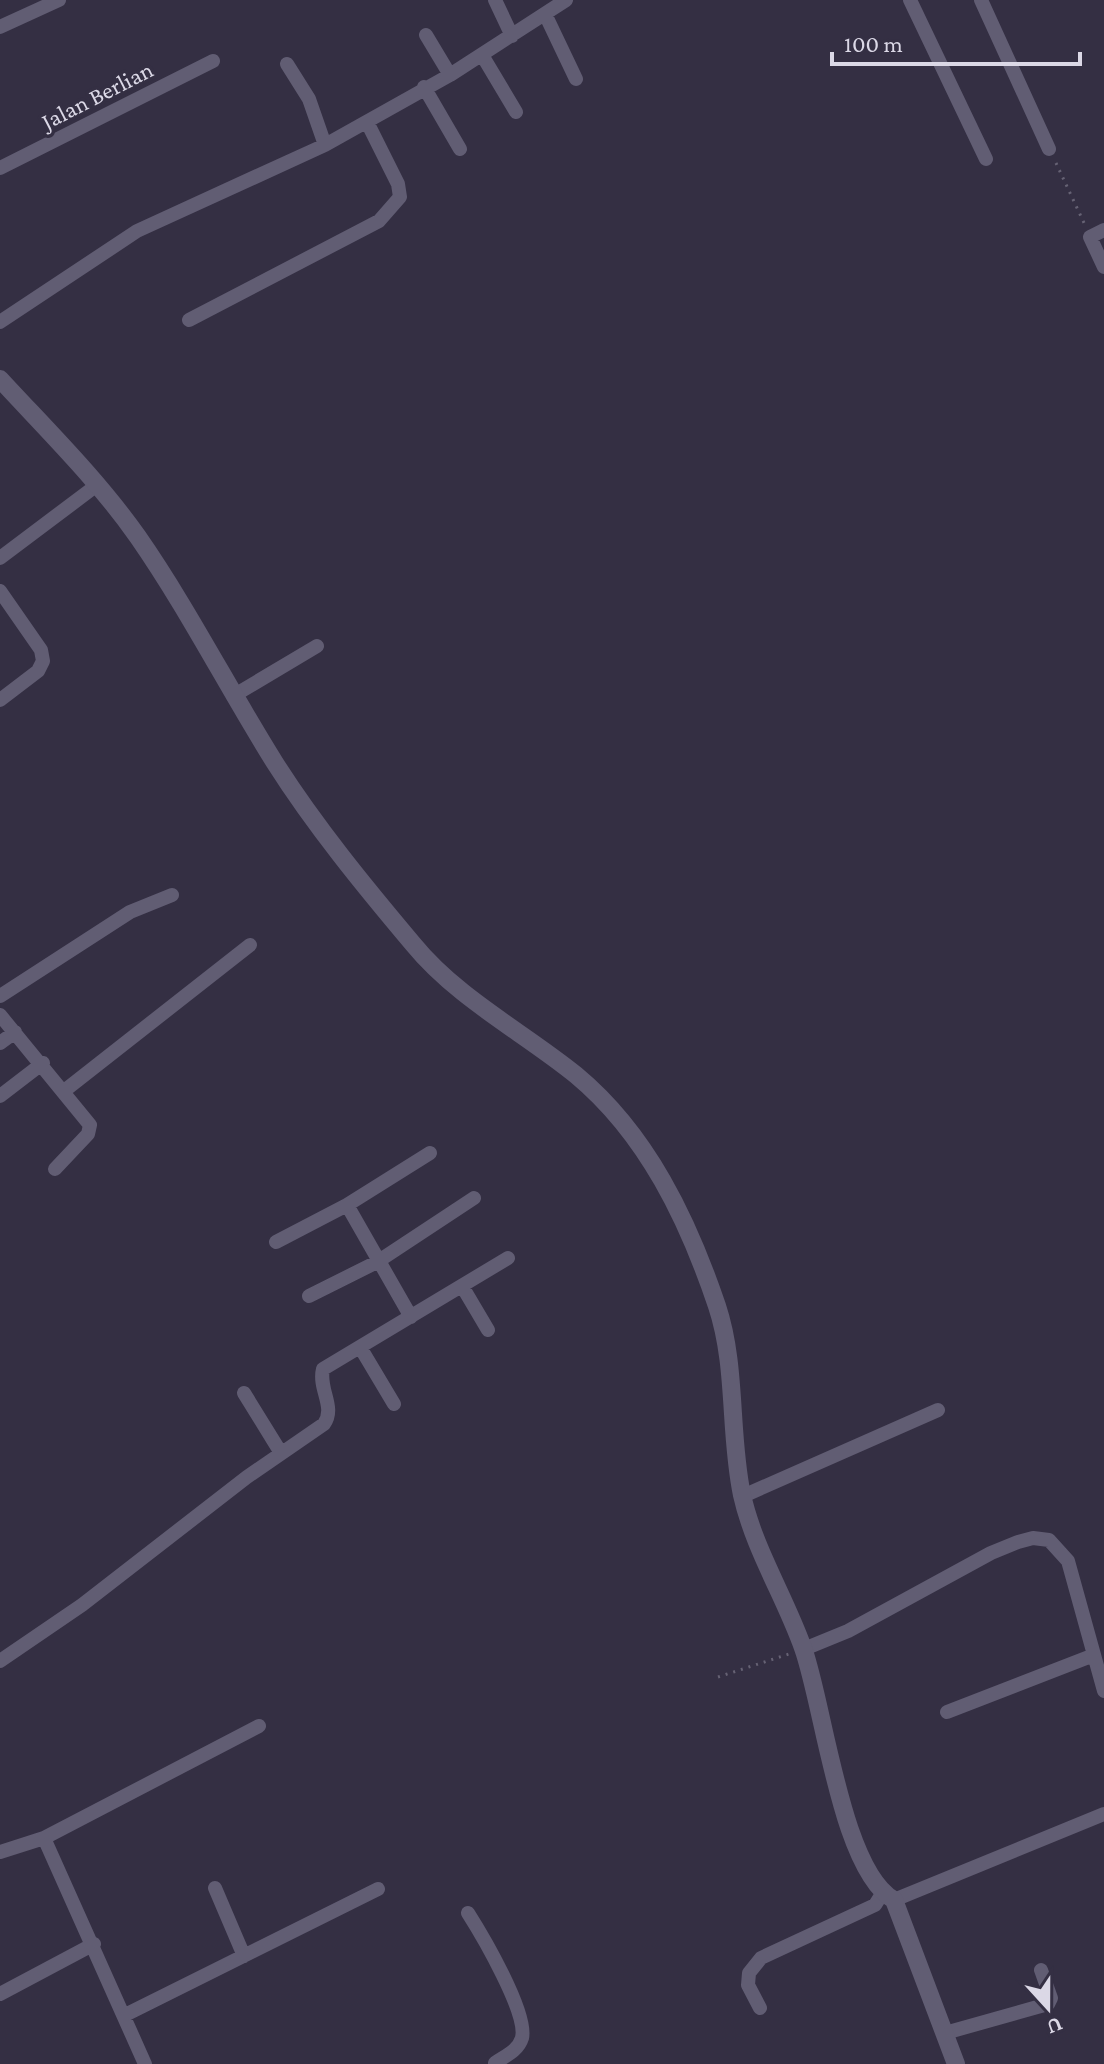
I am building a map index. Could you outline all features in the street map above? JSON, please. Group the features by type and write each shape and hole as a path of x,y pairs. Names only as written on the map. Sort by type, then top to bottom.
{"street":[{"path":"0,27 59,0"},
{"path":"495,0 512,36"},
{"path":"0,322 137,231 325,145 450,75 546,16 566,0"},
{"path":"910,0 986,159"},
{"path":"981,0 1049,149"},
{"path":"546,16 576,79"},
{"path":"426,35 450,75"},
{"path":"482,55 516,112"},
{"name":"Jalan Berlian","path":"0,168 213,61"},
{"path":"287,64 309,99 325,145"},
{"path":"424,87 460,149"},
{"path":"189,320 356,234 379,221 395,205 400,197 398,184 367,122"},
{"path":"1097,234 1104,267"},
{"path":"0,379 97,485 178,597 233,696 289,784 416,949 442,974 575,1074 607,1102 636,1136 676,1208 717,1305 743,1496 804,1649 827,1751 860,1852 888,1897 956,2064"},
{"path":"0,558 97,485"},
{"path":"0,591 41,650 43,661 38,671 0,700"},
{"path":"233,696 317,646"},
{"path":"0,996 130,912 172,895"},
{"path":"64,1091 250,945"},
{"path":"0,1015 43,1063 90,1128 55,1169"},
{"path":"0,1043 15,1032"},
{"path":"0,1096 43,1063"},
{"path":"276,1242 347,1205 430,1153"},
{"path":"309,1296 377,1262 474,1198"},
{"path":"347,1205 411,1317"},
{"path":"0,1661 92,1597 327,1421 329,1411 322,1386 323,1369 508,1258"},
{"path":"462,1286 488,1330"},
{"path":"360,1347 394,1404"},
{"path":"244,1393 281,1453"},
{"path":"743,1496 938,1410"},
{"path":"804,1649 848,1631 991,1553 1040,1538 1057,1545 1068,1561 1104,1691"},
{"path":"947,1712 1094,1655"},
{"path":"0,1852 44,1838 259,1726"},
{"path":"760,2008 747,1978 761,1958 888,1897 1104,1814"},
{"path":"44,1838 145,2064"},
{"path":"215,1888 244,1956"},
{"path":"125,2015 378,1889"},
{"path":"468,1913 497,1962 521,2028 521,2040 516,2049 494,2064"},
{"path":"0,1994 94,1944"},
{"path":"945,2033 1047,2005 1051,1998 1041,1970"}],"path":[{"path":"1049,149 1097,234"},
{"path":"718,1677 804,1649"}]}
